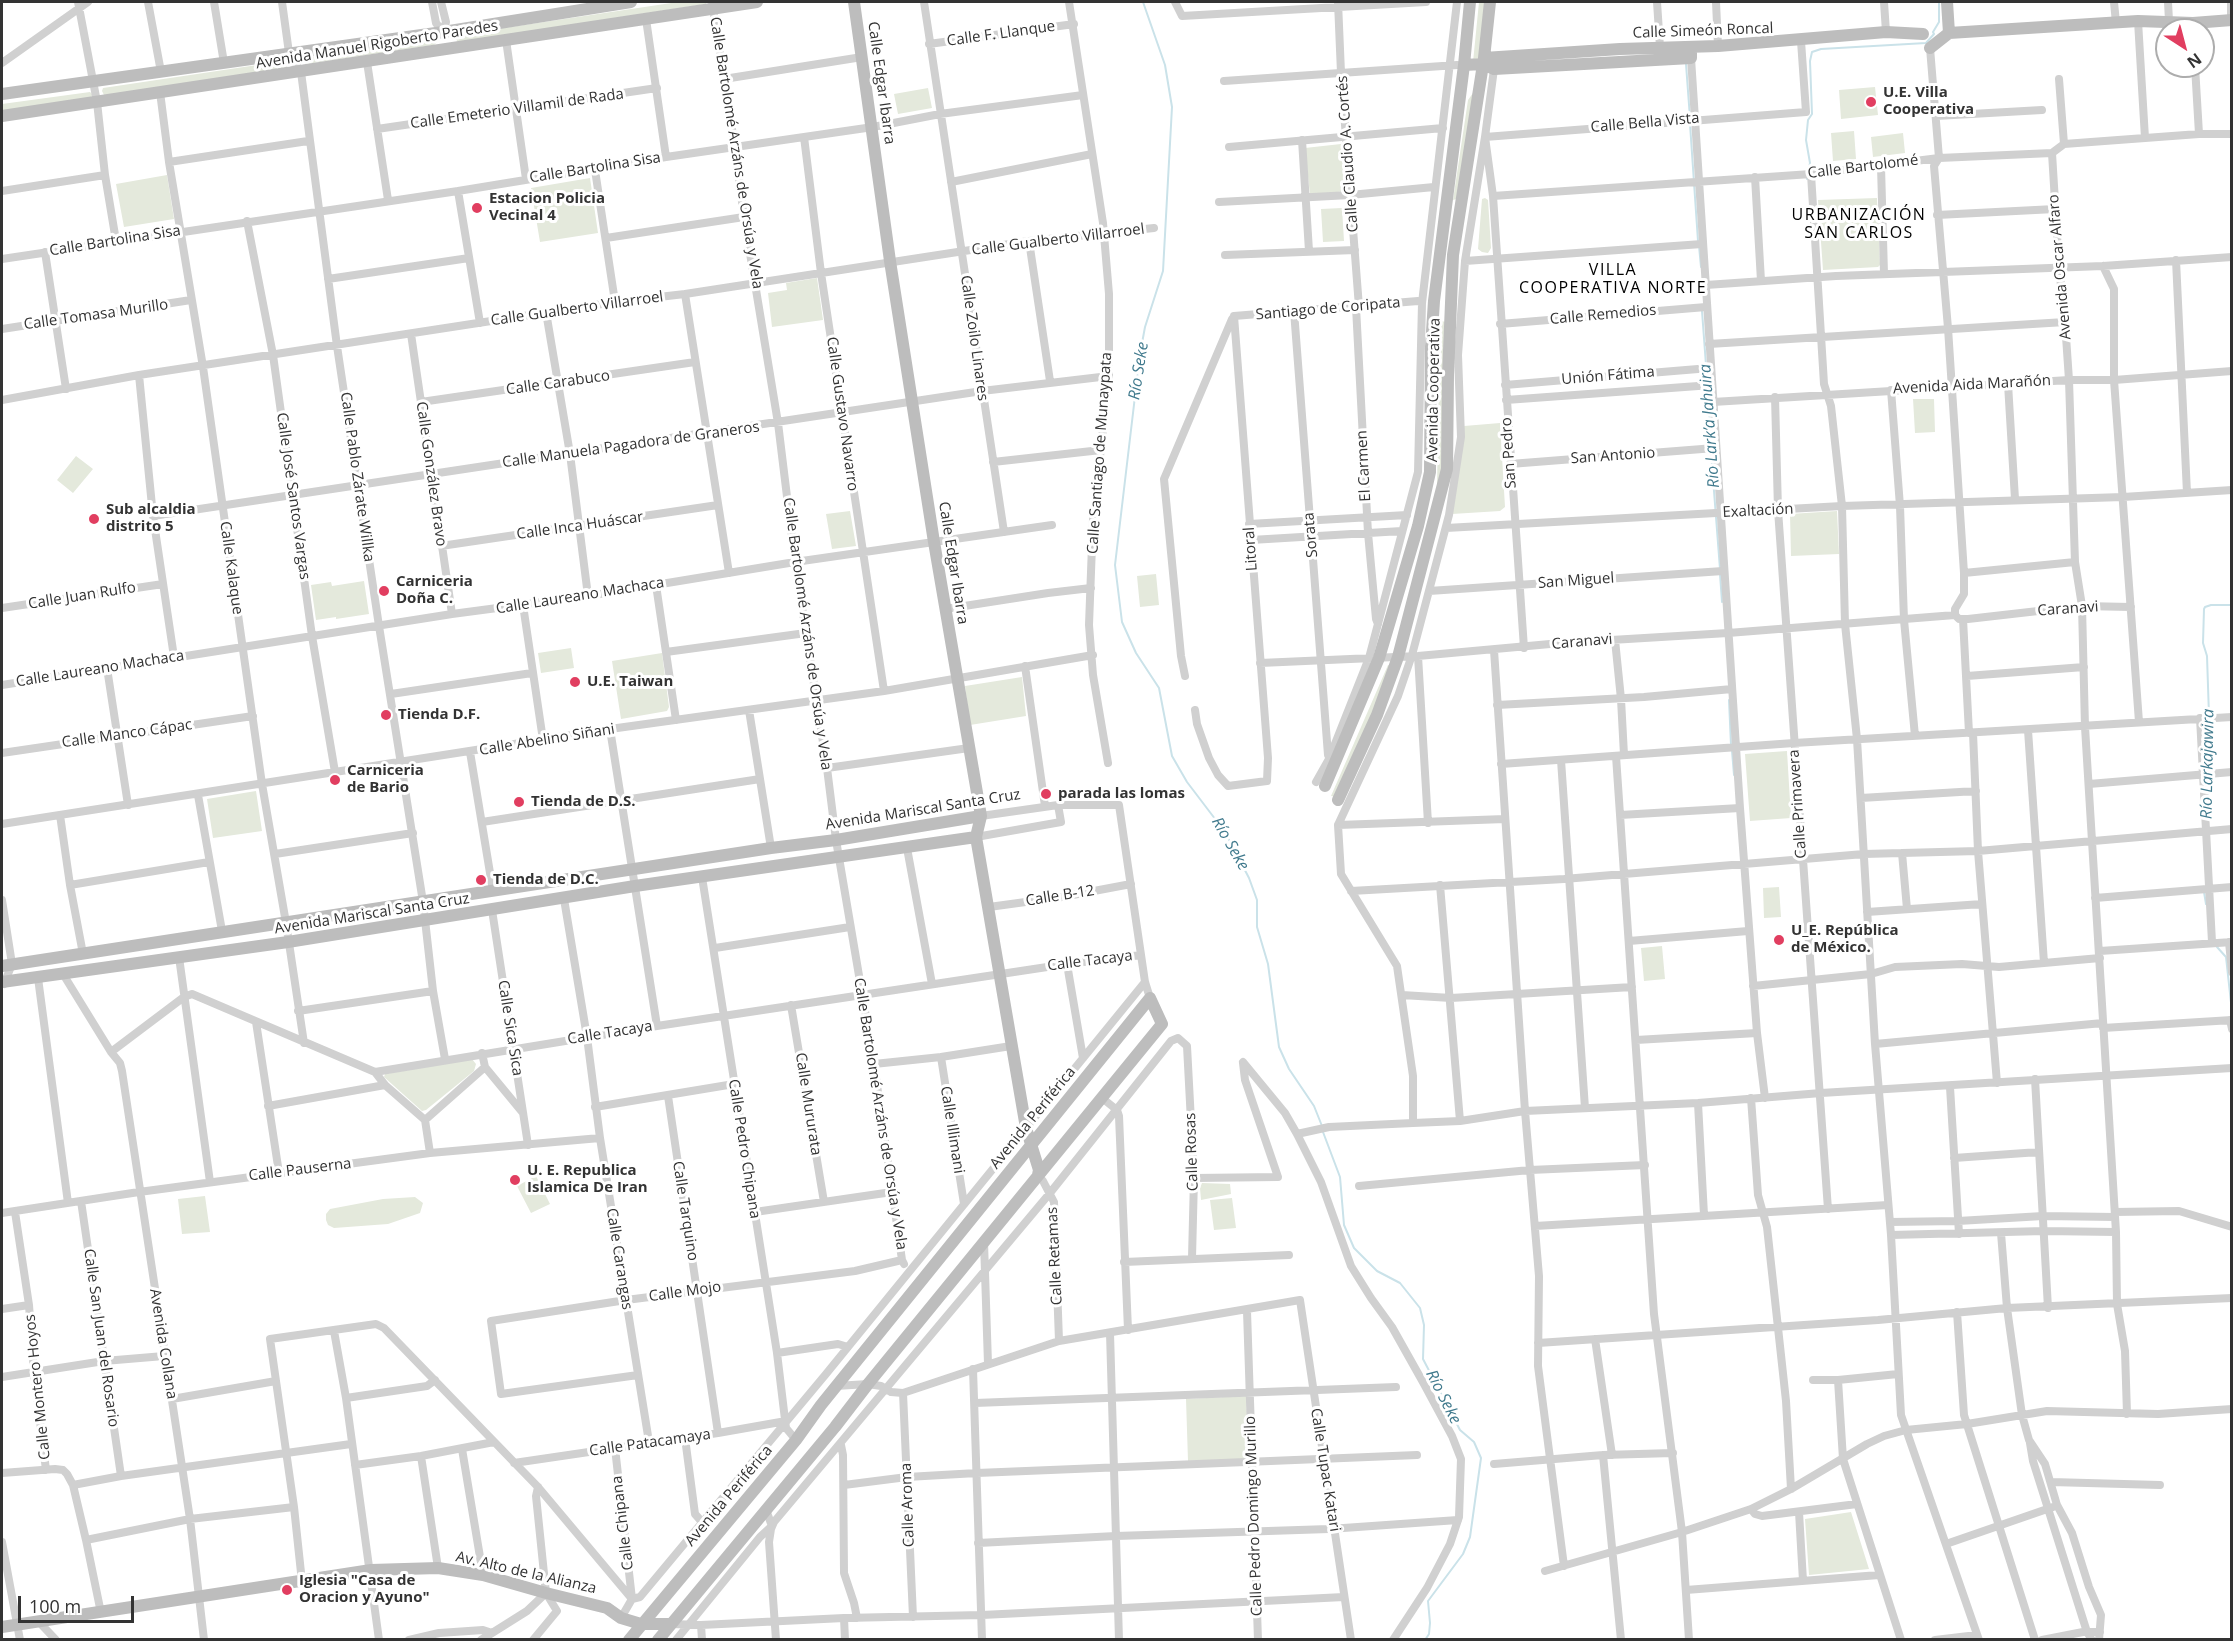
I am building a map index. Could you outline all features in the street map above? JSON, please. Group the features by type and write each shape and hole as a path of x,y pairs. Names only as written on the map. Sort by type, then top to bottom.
{"street":[{"path":"2,63 79,4 88,2"},
{"path":"148,2 161,72"},
{"path":"214,2 224,63"},
{"path":"282,2 289,53 301,72"},
{"path":"432,2 436,23 444,32"},
{"path":"441,2 446,22 444,32 446,50"},
{"name":"Avenida Manuel Rigoberto Paredes","path":"2,94 444,32 578,5 632,2"},
{"name":"Avenida Manuel Rigoberto Paredes","path":"2,116 646,19 713,5 756,2"},
{"name":"Calle Edgar Ibarra","path":"854,2 890,261 934,542 981,816 976,837 1026,1128 1037,1162 1038,1175"},
{"name":"Calle Zoilo Linares","path":"924,2 1004,532"},
{"name":"Calle Santiago de Munaypata","path":"1068,2 1074,24 1104,234 1109,294 1109,376 1093,519 1089,625 1093,675 1108,763"},
{"path":"1176,2 1182,16 1338,5 1426,2"},
{"path":"1321,784 1329,759 1374,658 1378,624 1419,472 1422,303 1434,187 1443,128 1458,65 1457,2"},
{"name":"Avenida Cooperativa","path":"1321,784 1374,658 1418,526 1430,472 1431,347 1434,301 1458,65 1470,2"},
{"name":"Avenida Cooperativa","path":"1338,800 1377,715 1398,657 1447,469 1453,255 1487,64 1490,2"},
{"path":"1657,2 1660,47"},
{"path":"1716,2 1718,46"},
{"path":"1884,2 1886,32"},
{"path":"1947,2 1949,33"},
{"path":"2115,2 2116,23"},
{"path":"2168,2 2169,18"},
{"path":"2215,23 2231,20 2231,2"},
{"path":"79,4 93,81 116,241"},
{"name":"Calle Bartolomé Arzáns de Orsúa y Vela","path":"713,5 744,217 778,423 795,562 836,840 874,1064 902,1260"},
{"name":"Calle Claudio A. Cortés","path":"1338,5 1358,307"},
{"path":"646,19 666,157"},
{"path":"2138,21 2145,138"},
{"path":"1997,1083 1991,1034 1976,790 1962,618 1956,609 1964,594 1964,573 1948,328 1937,215 1934,166 1939,158 1930,48 1949,33 2155,21"},
{"name":"Calle F. Llanque","path":"929,44 1074,24"},
{"name":"Calle Simeón Roncal","path":"1487,64 1691,52 1718,46 1801,41 1886,32 1923,34"},
{"path":"506,40 526,179"},
{"name":"Calle Bella Vista","path":"1485,137 1806,112 1801,41"},
{"name":"Calle Simeón Roncal","path":"1487,64 1660,47 1691,52"},
{"path":"1691,52 1743,863 1757,1032 1765,1098"},
{"path":"724,79 862,57"},
{"path":"367,62 388,200"},
{"path":"1224,81 1487,64 1485,137 1465,261 1458,355 1461,437 1456,479 1415,656 1338,825 1341,874 1397,966 1413,1076 1413,1123"},
{"name":"Calle Pablo Zárate Willka","path":"301,72 308,141 358,485 400,763 413,833 433,991 445,1059"},
{"path":"2196,78 2199,134"},
{"path":"2059,79 2064,144"},
{"name":"Calle Emeterio Villamil de Rada","path":"377,129 657,88"},
{"name":"Calle Kalaque","path":"160,92 169,162 203,367 262,784 304,1043"},
{"name":"Calle Bartolina Sisa","path":"2,258 459,191 940,114 1083,95"},
{"path":"1936,116 2042,110"},
{"path":"1229,147 1443,128"},
{"path":"2052,153 2064,144 2199,134 2232,134"},
{"name":"Calle Gustavo Navarro","path":"804,137 821,273 884,691"},
{"name":"San Pedro","path":"1485,137 1497,258 1524,648"},
{"path":"1302,140 1309,251"},
{"path":"169,162 308,141"},
{"name":"Calle Bartolomé","path":"1492,196 1811,174 1939,158 2052,153"},
{"name":"Avenida Oscar Alfaro","path":"2052,153 2069,380 2075,562 2082,606 2085,727 2116,1232 2117,1304 2125,1351 2127,1414"},
{"path":"951,182 1092,154"},
{"path":"1881,166 1884,274"},
{"path":"595,170 615,302"},
{"path":"1811,174 1824,384 1831,406 1842,506 1845,624 1857,740 1875,1044 1891,1235 1901,1415 1978,1637 1935,1640"},
{"path":"2,190 105,176"},
{"path":"1755,177 1761,281"},
{"path":"1219,201 1350,195 1434,187"},
{"path":"459,191 480,323"},
{"path":"1937,215 2055,209"},
{"path":"606,238 744,217"},
{"name":"Calle José Santos Vargas","path":"247,221 273,355 312,636 335,772"},
{"name":"Calle Gualberto Villarroel","path":"2,400 139,375 203,367 546,312 685,294 1029,241 1154,228"},
{"path":"1029,241 1050,381"},
{"path":"1465,261 1702,244"},
{"path":"1225,255 1355,250"},
{"path":"45,252 66,389"},
{"path":"1706,285 1817,277 2103,266 2232,257"},
{"path":"328,279 469,258"},
{"path":"2176,260 2187,493"},
{"path":"2103,266 2114,289 2114,380 2139,722"},
{"path":"685,294 729,573"},
{"name":"Calle Tomasa Murillo","path":"2,329 191,300"},
{"name":"Santiago de Coripata","path":"1234,316 1418,301 1422,303"},
{"name":"El Carmen","path":"1358,307 1367,518 1378,624"},
{"name":"Calle Remedios","path":"1500,324 1706,307"},
{"name":"Sorata","path":"1294,311 1329,759"},
{"path":"546,312 570,454 588,596"},
{"path":"1185,676 1181,656 1164,478 1234,316"},
{"name":"Litoral","path":"1196,710 1197,724 1209,758 1218,775 1228,786 1267,781 1268,758 1234,316"},
{"path":"1709,344 2065,322"},
{"name":"Calle González Bravo","path":"411,334 452,614"},
{"name":"Calle Carabuco","path":"421,402 695,362"},
{"name":"Unión Fátima","path":"1505,385 1710,368"},
{"name":"Avenida Aida Marañón","path":"1713,402 2069,380 2114,380 2232,371"},
{"path":"139,375 153,516 174,657"},
{"name":"Calle Manuela Pagadora de Graneros","path":"153,516 707,434 913,401 1050,381 1109,376"},
{"path":"2008,384 2015,500"},
{"name":"Unión Fátima","path":"1506,400 1712,385"},
{"path":"1891,390 1900,506 1904,620 1915,736"},
{"name":"Calle Primavera","path":"1775,397 1778,510 1828,1209"},
{"name":"San Antonio","path":"1510,464 1715,448"},
{"path":"993,462 1101,450"},
{"name":"Exaltación","path":"1446,528 1842,506 1900,506 2123,497 2232,490"},
{"name":"Calle Inca Huáscar","path":"441,546 718,505"},
{"path":"1249,524 1407,515"},
{"name":"Calle Laureano Machaca","path":"2,685 452,614 588,596 795,562 1052,525"},
{"path":"1251,540 1402,531"},
{"path":"1964,573 2075,562"},
{"name":"San Miguel","path":"1430,591 1723,571"},
{"name":"Calle Juan Rulfo","path":"2,608 163,584"},
{"path":"656,585 676,720"},
{"path":"945,609 1048,592 1091,588"},
{"path":"523,605 543,740"},
{"name":"Caranavi","path":"1260,663 1415,656 1787,628 1962,618 2082,606 2131,607"},
{"path":"666,652 806,633"},
{"path":"1616,640 1621,699 1620,815 1656,1335 1682,1532 1689,1640"},
{"path":"1494,650 1525,1111 1539,1276 1540,1377 1564,1566"},
{"name":"Calle Abelino Siñani","path":"2,824 610,729 884,691 1093,655"},
{"path":"1415,656 1428,823"},
{"path":"1025,666 1045,806"},
{"path":"107,668 128,805"},
{"path":"1967,676 2084,668"},
{"path":"391,694 532,673"},
{"path":"1497,705 1621,699 1732,689"},
{"path":"748,710 771,848"},
{"name":"Calle Manco Cápac","path":"2,753 253,716"},
{"path":"1501,764 1794,743 2232,717"},
{"path":"2200,718 2212,942"},
{"path":"610,729 657,1026"},
{"path":"2028,730 2044,963"},
{"path":"827,768 969,748"},
{"path":"470,752 493,891"},
{"path":"1561,760 1585,1108"},
{"path":"2089,784 2232,772"},
{"path":"482,822 760,779"},
{"path":"1861,798 1976,790"},
{"path":"198,795 222,932"},
{"path":"658,1640 835,1427 1162,1024 1145,982 1119,805 1058,805"},
{"name":"Avenida Mariscal Santa Cruz","path":"3,984 425,921 635,886 907,848 1061,822 1058,805 1045,806 836,840 7,965"},
{"path":"1620,815 1740,808"},
{"path":"60,815 83,954"},
{"path":"1338,825 1505,819"},
{"path":"1351,891 1570,879 1864,854 1978,851 2232,829"},
{"path":"275,854 413,833"},
{"path":"907,848 932,984"},
{"path":"1902,853 1908,909"},
{"path":"70,885 209,862"},
{"name":"Calle Pedro Chipana","path":"702,877 715,948 786,1421"},
{"name":"Calle B-12","path":"989,907 1062,897 1131,884"},
{"path":"1440,885 1460,1121"},
{"path":"2095,898 2232,887"},
{"name":"Calle Carangas","path":"564,898 649,1442"},
{"path":"2,900 7,965 3,984"},
{"path":"1867,912 1982,904"},
{"name":"Calle Sica Sica","path":"492,910 528,1145"},
{"path":"715,948 850,927"},
{"path":"1629,941 1748,932"},
{"path":"1753,986 1871,974 1895,967 2044,963 2212,942 2230,942 2232,972"},
{"name":"Calle Tacaya","path":"375,1072 791,1005 1066,963 1141,955"},
{"path":"179,957 210,1182"},
{"path":"1066,963 1083,1058"},
{"name":"Avenida Collana","path":"63,974 120,1063 122,1071 190,1519 204,1640"},
{"path":"38,978 68,1203"},
{"path":"621,1618 632,1599 640,1597 848,1347 1145,982"},
{"path":"1402,996 1451,998 1632,987"},
{"path":"298,1011 433,991"},
{"path":"111,1052 184,997 196,995 375,1072 385,1085 425,1120 430,1153"},
{"name":"Avenida Periférica","path":"628,1640 796,1440 836,1386 1150,998"},
{"name":"Calle Mururata","path":"791,1005 824,1202"},
{"path":"256,1022 279,1173"},
{"path":"1875,1044 2103,1025 2231,1023"},
{"path":"1636,1040 1757,1032"},
{"name":"Calle Rosas","path":"1116,1110 1171,1041 1178,1038 1183,1041 1187,1046 1194,1178 1192,1258"},
{"path":"874,1064 1011,1046"},
{"path":"482,1053 485,1067 523,1114"},
{"name":"Calle Illimani","path":"941,1057 964,1204"},
{"path":"1194,1178 1278,1177 1245,1080 1243,1062 1285,1113 1297,1134 1321,1182 1351,1266 1392,1327 1452,1436 1461,1459 1462,1470 1458,1520 1450,1544 1427,1588 1393,1640"},
{"path":"425,1120 485,1067"},
{"path":"1297,1134 1319,1128 1460,1121 1525,1111 1698,1103 1878,1089 1950,1087 2035,1079 2232,1068"},
{"path":"2035,1079 2049,1308"},
{"path":"595,1107 734,1084"},
{"path":"268,1106 385,1085"},
{"path":"1950,1087 1959,1234"},
{"name":"Calle Tarquino","path":"668,1096 718,1433"},
{"path":"1102,1098 1116,1110 1120,1121 1128,1330"},
{"path":"1751,1098 1758,1194 1767,1227 1786,1401 1791,1490"},
{"path":"1698,1103 1704,1215"},
{"path":"676,1640 841,1445 1116,1110"},
{"name":"Calle Pauserna","path":"2,1213 210,1182 430,1153 600,1138"},
{"path":"1954,1158 2039,1152"},
{"path":"1359,1185 1530,1170 1645,1164"},
{"name":"Calle Retamas","path":"1038,1175 1050,1193 1055,1212 1059,1341"},
{"path":"755,1212 892,1192"},
{"name":"Calle San Juan del Rosario","path":"81,1201 121,1476"},
{"path":"1535,1226 1888,1205"},
{"path":"1890,1222 2179,1211 2232,1227"},
{"name":"Calle Montero Hoyos","path":"15,1212 29,1305 34,1373 46,1470 63,1470 73,1485"},
{"path":"1891,1235 2044,1231 2116,1232"},
{"path":"2001,1233 2007,1308 2022,1414 2053,1507 2090,1636"},
{"path":"984,1242 988,1365"},
{"path":"1124,1262 1289,1255"},
{"path":"902,1260 909,1272"},
{"name":"Calle Mojo","path":"638,1375 501,1394 491,1321 626,1300 855,1271 902,1260"},
{"path":"1538,1343 1878,1320 2007,1308 2049,1308 2232,1298"},
{"name":"Calle Tupac Katari","path":"1247,1311 1300,1300 1351,1640"},
{"path":"2,1309 29,1305"},
{"path":"836,1386 868,1384 886,1388 891,1392 903,1393 1059,1341 1247,1311"},
{"name":"Calle Pedro Domingo Murillo","path":"1247,1311 1258,1640"},
{"path":"1957,1312 1962,1402 1967,1424 2035,1640"},
{"path":"302,1582 294,1507 270,1339 373,1324 380,1326 435,1380 538,1487 632,1599"},
{"path":"334,1331 346,1398 379,1640"},
{"path":"1110,1333 1116,1608 1119,1640"},
{"path":"1595,1339 1607,1455 1621,1640"},
{"path":"777,1353 838,1344 848,1347"},
{"path":"2,1377 104,1361 164,1356"},
{"path":"973,1369 982,1640"},
{"path":"1813,1380 1898,1374"},
{"path":"346,1398 427,1386 435,1380"},
{"path":"1838,1380 1843,1459 1901,1640"},
{"path":"172,1399 276,1381"},
{"path":"975,1403 1396,1387"},
{"name":"Calle Aroma","path":"903,1393 913,1617"},
{"path":"1545,1571 1682,1532 1751,1509 1791,1490 1884,1436 1906,1430 1967,1424 2047,1411 2127,1414 2195,1413 2232,1409"},
{"path":"786,1421 786,1428 796,1440"},
{"name":"Calle Patacamaya","path":"514,1463 786,1421"},
{"path":"685,1438 695,1514 702,1522"},
{"path":"2029,1440 2045,1464 2051,1482 2053,1507 2072,1533 2089,1587 2102,1615 2100,1636 2042,1640"},
{"path":"355,1465 421,1456 494,1442"},
{"path":"101,1613 73,1485 121,1476 351,1444"},
{"path":"841,1445 844,1485 844,1572 857,1617"},
{"name":"Calle Chipana","path":"615,1448 632,1599"},
{"path":"462,1449 483,1575"},
{"path":"1494,1464 1607,1455 1672,1453"},
{"path":"844,1485 977,1473 1417,1455"},
{"path":"421,1456 438,1569"},
{"path":"2,1473 46,1470"},
{"path":"2051,1482 2160,1485"},
{"path":"533,1640 557,1611 546,1593 536,1496 538,1487"},
{"path":"1751,1509 1755,1514 1762,1516 1857,1504"},
{"path":"86,1540 190,1519 294,1507"},
{"path":"1946,1544 2053,1507"},
{"path":"766,1510 772,1526 769,1542 776,1640"},
{"path":"1799,1512 1803,1581"},
{"path":"978,1543 1334,1529 1458,1520"},
{"path":"2,1548 20,1640"},
{"name":"Av. Alto de la Alianza","path":"2,1627 371,1570 438,1569 483,1575 607,1608 621,1618 641,1624 671,1624"},
{"path":"1686,1590 1879,1575"},
{"path":"481,1640 527,1611 546,1593"},
{"path":"671,1624 700,1625 857,1617 982,1615 1344,1596"},
{"path":"844,1618 845,1640"},
{"path":"39,1622 56,1640"},
{"path":"700,1625 702,1640"},
{"path":"409,1640 440,1633 483,1630 492,1633"}],"shaded area":[{"path":"678,2 706,2 706,4 458,42 455,38 457,35"},
{"path":"1479,2 1485,2 1480,59 1473,62"},
{"path":"434,38 437,42 434,45 306,64 300,59"},
{"path":"284,61 288,65 285,69 104,95 102,91 103,88"},
{"path":"1478,86 1460,198 1453,200 1468,100"},
{"path":"1875,87 1878,115 1841,119 1839,90"},
{"path":"928,88 932,108 898,114 894,94"},
{"path":"90,92 93,95 90,98 2,111 2,104"},
{"path":"1854,131 1856,159 1833,161 1831,133"},
{"path":"1903,133 1905,153 1873,157 1871,137"},
{"path":"1341,144 1346,191 1310,195 1305,148"},
{"path":"167,175 174,219 124,227 116,184"},
{"path":"590,178 598,233 540,242 531,188"},
{"path":"1877,198 1880,265 1878,267 1823,270 1818,200"},
{"path":"1482,199 1488,200 1491,248 1488,253 1478,249"},
{"path":"1342,208 1344,241 1323,242 1321,209"},
{"path":"817,278 823,320 772,327 768,293 787,290 786,283"},
{"path":"1440,321 1447,322 1447,470 1437,486"},
{"path":"1913,399 1934,399 1935,432 1915,433"},
{"path":"1500,423 1505,507 1500,511 1452,514 1464,426"},
{"path":"76,456 93,469 73,493 57,480"},
{"path":"850,511 856,546 832,549 826,514"},
{"path":"1837,511 1839,554 1791,556 1790,514"},
{"path":"1156,574 1159,605 1140,607 1137,576"},
{"path":"364,581 369,614 316,620 311,585 331,582 332,586"},
{"path":"571,648 574,668 541,673 538,653"},
{"path":"662,653 669,707 667,711 621,719 612,661"},
{"path":"1388,665 1395,667 1337,797 1331,796"},
{"path":"1022,677 1026,716 970,725 965,686"},
{"path":"1787,751 1791,818 1750,821 1745,754"},
{"path":"256,791 262,831 213,838 207,799"},
{"path":"1779,887 1781,917 1764,918 1763,888"},
{"path":"1662,946 1665,979 1644,981 1641,948"},
{"path":"472,1059 476,1064 474,1071 422,1111 384,1077 385,1074"},
{"path":"536,1176 550,1204 531,1213 517,1186"},
{"path":"1202,1183 1230,1184 1231,1194 1201,1200"},
{"path":"205,1196 210,1232 182,1234 178,1199"},
{"path":"415,1197 423,1203 420,1213 388,1224 334,1228 328,1225 326,1220 326,1214 330,1209 383,1199"},
{"path":"1232,1198 1236,1228 1214,1230 1210,1200"},
{"path":"1246,1396 1249,1459 1188,1461 1186,1399"},
{"path":"1851,1512 1869,1569 1809,1575 1805,1519"}],"waterway":[{"name":"Río Seke","path":"1143,2 1165,65 1172,107 1163,271 1145,327 1140,354 1115,565 1122,622 1136,653 1159,688 1172,756 1187,782 1225,832 1249,878 1257,900 1257,927 1268,964 1279,1047 1289,1069 1314,1106 1322,1126"},
{"name":"Río Lark’a Jahuira","path":"1807,179 1810,163 1806,140 1808,120 1812,114 1810,61 1812,52 1821,49 1926,43 1934,34 1939,22 1939,2"},
{"name":"Río Lark’a Jahuira","path":"1686,64 1690,118"},
{"name":"Río Lark’a Jahuira","path":"1690,124 1698,241"},
{"name":"Río Lark’a Jahuira","path":"1699,246 1701,267"},
{"name":"Río Lark’a Jahuira","path":"1702,311 1706,365"},
{"name":"Río Lark’a Jahuira","path":"1707,371 1707,383"},
{"name":"Río Lark’a Jahuira","path":"1708,389 1711,446"},
{"name":"Río Lark’a Jahuira","path":"1711,452 1720,569"},
{"name":"Río Lark’a Jahuira","path":"1720,574 1722,602"},
{"name":"Río Larkajawira","path":"2209,716 2207,656 2203,643 2204,609 2211,605 2232,605"},
{"name":"Río Lark’a Jahuira","path":"1729,700 1731,745"},
{"name":"Río Larkajawira","path":"2207,769 2206,726 2208,721"},
{"name":"Río Lark’a Jahuira","path":"1732,751 1734,775"},
{"name":"Río Larkajawira","path":"2207,778 2209,820"},
{"name":"Río Larkajawira","path":"2204,892 2206,904"},
{"name":"Río Larkajawira","path":"2217,947 2226,957 2232,1012"},
{"name":"Río Seke","path":"1323,1132 1340,1177 1344,1225 1354,1248 1377,1271 1400,1283 1420,1308 1424,1325 1423,1359 1460,1430 1474,1442 1481,1458 1470,1537 1463,1554 1428,1601 1430,1623 1429,1634 1425,1640"}],"place":[{"name":"U.E. Villa Cooperativa","path":"1871,102"},
{"name":"Estacion Policia Vecinal 4","path":"477,208"},
{"name":"Sub alcaldia distrito 5","path":"94,519"},
{"name":"Carniceria Doña C.","path":"384,591"},
{"name":"U.E. Taiwan","path":"575,682"},
{"name":"Tienda D.F.","path":"386,715"},
{"name":"Carniceria de Bario","path":"335,780"},
{"name":"parada las lomas","path":"1046,794"},
{"name":"Tienda de D.S.","path":"519,802"},
{"name":"Tienda de D.C.","path":"481,880"},
{"name":"U_E. República de México.","path":"1779,940"},
{"name":"U. E. Republica Islamica De Iran","path":"515,1180"},
{"name":"Iglesia \"Casa de Oracion y Ayuno\"","path":"287,1590"}],"district":[{"name":"URBANIZACIÓN SAN CARLOS","path":"1859,224"},
{"name":"VILLA COOPERATIVA NORTE","path":"1613,279"}]}
